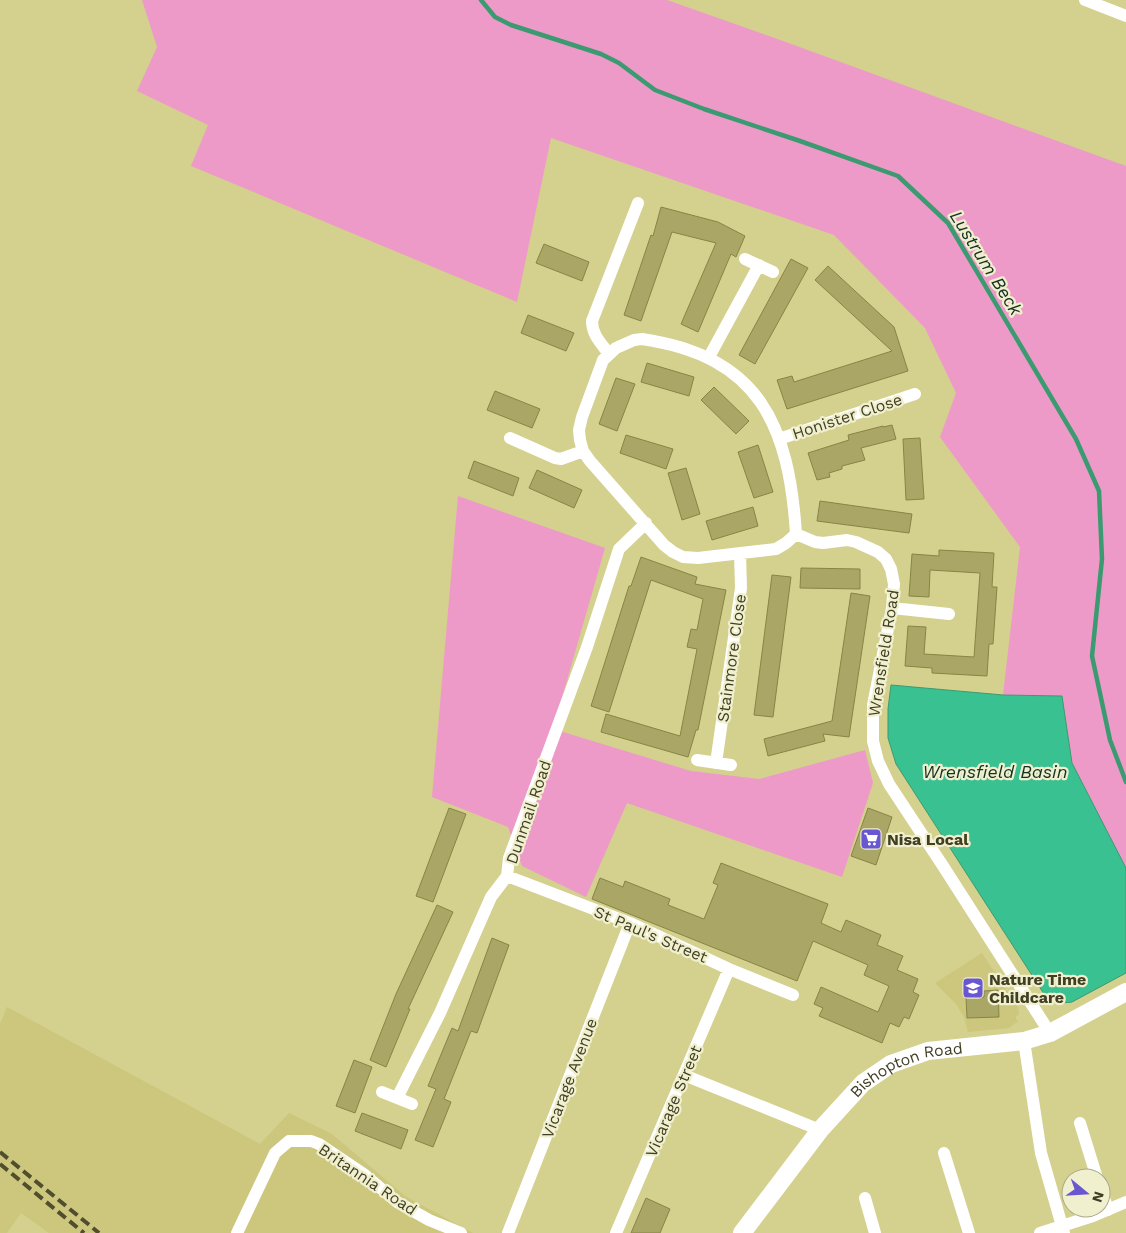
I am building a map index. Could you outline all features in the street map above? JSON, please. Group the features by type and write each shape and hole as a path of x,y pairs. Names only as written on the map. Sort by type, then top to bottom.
{"street":[{"path":"1085,0 1126,16"},
{"path":"609,354 592,329 592,321 636,209 646,220"},
{"path":"745,259 773,272"},
{"path":"709,357 759,265"},
{"path":"642,340 656,341 709,357 730,370 755,395 763,406 779,439 789,472 796,534 776,549 698,558 684,557 673,552 664,545 583,451 579,430 582,416 599,369 609,354 616,348 625,343 642,340"},
{"name":"Honister Close","path":"779,439 915,394"},
{"path":"510,438 555,458 561,459 583,451"},
{"name":"Dunmail Road","path":"397,1098 440,1013 491,897 507,876 509,858 587,647 618,553 623,545 646,523"},
{"name":"Wrensfield Road","path":"796,534 823,543 847,540 856,542 878,552 886,559 891,569 894,584 892,608 873,705 873,741 878,761 889,784 1050,1033"},
{"name":"Stainmore Close","path":"716,763 741,588 740,553"},
{"path":"892,608 950,614"},
{"path":"697,760 730,765"},
{"name":"St Paul's Street","path":"507,876 630,923 729,969 793,995"},
{"name":"Vicarage Avenue","path":"508,1233 630,923"},
{"name":"Vicarage Street","path":"616,1233 729,969"},
{"name":"Bishopton Road","path":"742,1233 820,1130 863,1083 891,1064 928,1051 1024,1042 1050,1033 1126,992"},
{"path":"1024,1042 1042,1158 1063,1230"},
{"path":"684,1075 820,1130"},
{"path":"382,1092 412,1104"},
{"path":"1080,1123 1095,1168"},
{"name":"Britannia Road","path":"237,1233 275,1153 289,1141 311,1141 320,1144 365,1175 397,1202 429,1220 460,1233"},
{"path":"944,1153 969,1233"},
{"path":"865,1198 875,1233"},
{"path":"1111,1209 1126,1202"},
{"path":"1040,1233 1063,1230 1090,1218"}],"shaded area":[{"path":"142,0 667,0 1126,166 1126,868 1072,763 1062,696 1003,695 1020,547 940,437 956,393 925,328 834,235 551,138 517,302 191,166 208,125 137,91 157,47"},
{"path":"458,496 605,548 553,729 691,771 759,779 865,750 873,783 842,877 627,803 586,897 522,866 508,827 432,797"},
{"name":"Nature Time Childcare","path":"982,953 1018,1008 1019,1015 1016,1016 1016,1019 1018,1021 1009,1028 968,1032 964,1017 956,1004 935,983"},
{"path":"7,1007 260,1144 289,1113 332,1134 405,1196 473,1233 49,1233 21,1213 7,1233 0,1233 0,1024"}],"water":[{"name":"Wrensfield Basin","path":"891,685 1003,695 1062,696 1072,763 1126,868 1126,973 1072,1002 1064,1003 1057,1001 1044,994 896,764 888,738 888,709"}],"building":[{"path":"661,207 718,222 745,236 736,257 731,254 698,332 681,324 716,243 672,232 641,321 624,315 651,235 653,236"},
{"path":"544,244 589,262 582,281 536,263"},
{"path":"791,259 808,268 755,364 739,355"},
{"path":"828,266 894,327 908,371 787,409 777,380 792,376 794,382 892,351 815,280"},
{"path":"528,315 574,333 566,351 521,333"},
{"path":"647,363 694,377 689,396 641,382"},
{"path":"616,378 635,384 617,431 599,424"},
{"path":"714,387 749,421 736,434 701,400"},
{"path":"495,391 540,409 532,428 487,410"},
{"path":"892,425 896,439 861,448 865,460 842,466 842,469 829,473 830,477 817,480 808,453 849,440 848,435"},
{"path":"626,435 673,449 666,469 620,453"},
{"path":"920,438 924,499 906,500 903,439"},
{"path":"758,445 773,492 754,498 738,452"},
{"path":"474,461 519,478 513,496 468,478"},
{"path":"686,468 700,514 682,520 668,473"},
{"path":"537,470 582,490 574,508 529,488"},
{"path":"820,501 912,514 909,533 817,521"},
{"path":"753,507 758,526 712,540 706,521"},
{"path":"939,550 994,553 992,587 997,587 993,644 989,644 987,676 932,673 932,668 905,666 908,626 926,627 924,654 974,657 980,573 930,570 929,597 909,596 912,554 939,556"},
{"path":"641,557 697,577 695,584 726,590 698,730 696,730 688,757 601,732 606,714 680,736 697,649 687,647 691,629 697,630 703,599 651,580 609,712 591,706 629,586 631,586"},
{"path":"801,568 860,569 860,589 800,588"},
{"path":"772,575 791,577 773,717 754,715"},
{"path":"851,593 870,596 849,737 823,734 825,741 768,756 764,739 832,721"},
{"path":"449,808 466,814 433,902 416,896"},
{"name":"Nisa Local","path":"868,808 892,817 876,865 851,856"},
{"path":"721,863 828,904 821,923 841,932 846,920 881,935 877,945 903,956 897,970 918,979 913,992 919,995 909,1019 904,1017 899,1027 890,1023 882,1043 819,1016 823,1008 814,1004 821,987 878,1012 889,986 864,975 868,965 813,941 797,981 592,899 600,878 623,887 625,881 670,899 668,905 704,919 718,885 713,883"},
{"path":"437,905 453,912 408,1009 410,1009 386,1067 370,1060 396,994"},
{"path":"492,938 509,945 477,1033 471,1031 444,1099 451,1102 433,1147 415,1140 436,1089 428,1086 452,1028 458,1031"},
{"path":"998,990 999,1017 967,1018 966,997 984,997 984,991"},
{"path":"354,1060 372,1067 355,1113 336,1106"},
{"path":"362,1113 408,1130 401,1149 355,1131"},
{"path":"646,1198 670,1209 660,1233 631,1233"}],"waterway":[{"name":"Lustrum Beck","path":"481,0 495,17 511,25 601,54 619,63 655,90 704,109 898,176 948,223 1076,439 1099,491 1102,559 1092,656 1110,740 1126,782"}],"railway":[{"path":"0,1152 99,1233"},
{"path":"0,1164 84,1233"}],"place":[{"name":"Nisa Local","path":"871,839"},
{"name":"Nature Time Childcare","path":"973,988"}]}
